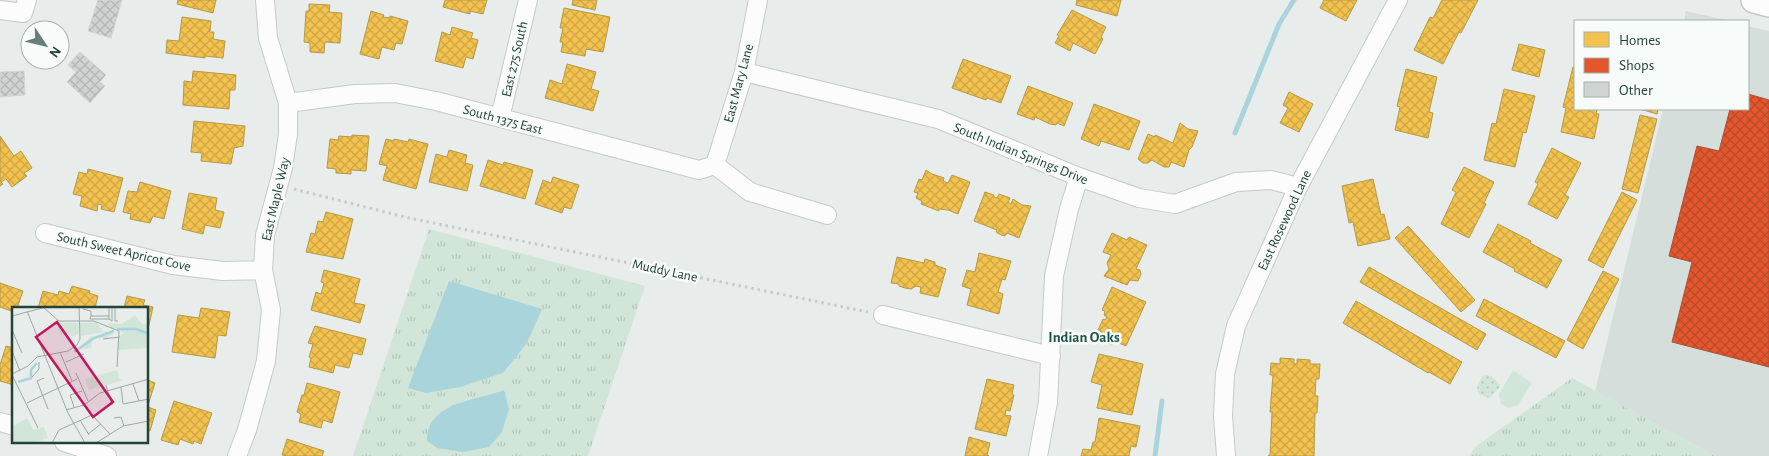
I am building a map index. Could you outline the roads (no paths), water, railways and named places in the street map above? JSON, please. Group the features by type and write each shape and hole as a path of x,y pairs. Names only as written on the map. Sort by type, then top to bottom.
{"street":[{"name":"East Maple Way","path":"237,456 247,430 266,361 271,310 263,270 265,235 279,185 288,134 288,103 268,38 265,0"},
{"name":"East 275 South","path":"500,118 528,0"},
{"name":"East Mary Lane","path":"715,166 744,72 758,0"},
{"name":"East Rosewood Lane","path":"1226,456 1223,416 1225,374 1236,326 1298,187 1398,0"},
{"path":"1754,0 1769,4"},
{"path":"0,10 25,6"},
{"name":"South Indian Springs Drive","path":"744,72 938,119 1079,177 1139,198 1175,204 1236,182 1271,180 1298,187"},
{"name":"South 1375 East","path":"288,103 355,94 395,93 436,101 699,170 715,166"},
{"path":"715,166 750,192 827,215"},
{"path":"1038,456 1048,402 1054,276 1079,177"},
{"name":"South Sweet Apricot Cove","path":"45,233 172,264 223,271 263,270"},
{"path":"883,315 1051,356"},
{"path":"70,444 107,456"}],"water":[{"path":"449,281 542,309 527,343 503,373 460,387 426,393 408,388"},
{"path":"504,390 509,409 502,432 489,447 463,452 437,448 427,441 429,428 435,418 444,410 468,400"}],"waterway":[{"path":"1235,133 1279,24 1294,0"},
{"path":"1155,456 1162,401"}],"district":[{"name":"Indian Oaks","path":"1084,337"}]}
